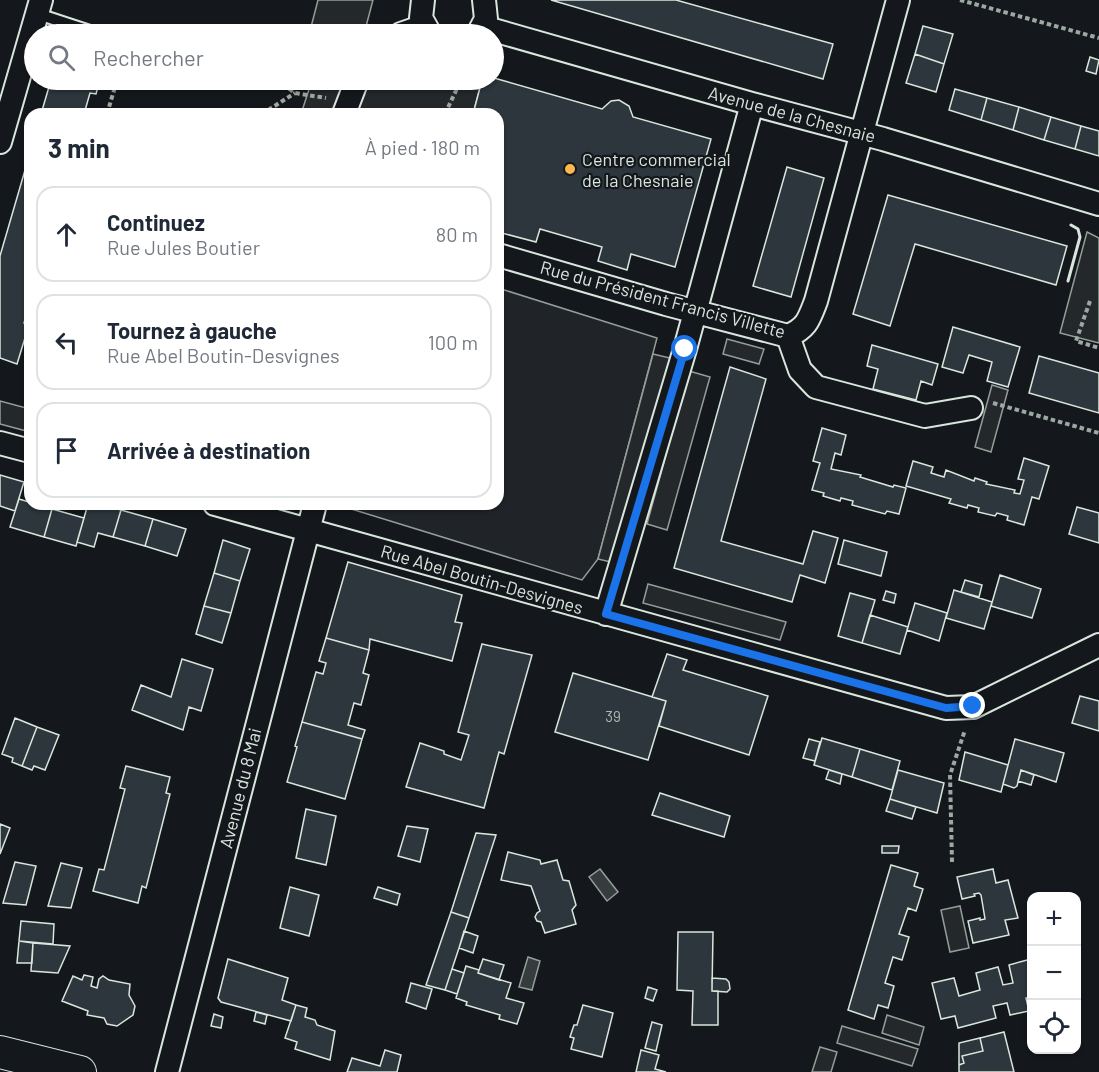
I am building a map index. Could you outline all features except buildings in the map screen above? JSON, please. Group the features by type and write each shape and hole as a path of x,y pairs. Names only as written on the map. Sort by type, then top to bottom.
{"street":[{"path":"423,0 421,14 425,24"},
{"path":"484,0 487,15 484,24"},
{"name":"Rue du Président Francis Villette","path":"504,257 789,336 801,330 810,318 898,0"},
{"path":"34,24 39,7"},
{"name":"Avenue de la Chesnaie","path":"504,37 862,133 1099,204"},
{"path":"0,142 24,59"},
{"path":"339,106 350,90"},
{"path":"606,614 695,311 752,104"},
{"path":"789,336 800,370 816,387 925,416 970,408"},
{"path":"0,443 24,449"},
{"name":"Rue Abel Boutin-Desvignes","path":"236,510 946,708 973,706 1099,645"},
{"name":"Avenue du 8 Mai","path":"167,1072 313,510"},
{"path":"0,1052 80,1072"}],"lane":[{"path":"39,7 77,24"}],"path":[{"path":"960,0 1099,38"},
{"path":"109,108 114,90"},
{"path":"291,90 339,106"},
{"path":"448,108 456,90"},
{"path":"271,108 295,93"},
{"path":"1090,302 1076,341 1099,348"},
{"path":"970,408 993,403 1099,433"},
{"path":"952,861 950,775 973,706"}],"shaded area":[{"path":"318,0 373,0 367,24 312,24"},
{"path":"309,90 479,90 475,108 303,108"},
{"path":"1087,232 1099,238 1099,343 1060,333"},
{"path":"504,290 657,338 598,559 582,580 354,510 504,510"},
{"path":"727,339 764,349 759,364 723,354"},
{"path":"653,354 670,358 615,563 598,559"},
{"path":"689,371 710,377 667,530 647,524"},
{"path":"992,385 1008,390 991,452 975,447"},
{"path":"0,401 24,407 24,430 0,424"},
{"path":"648,584 786,622 780,640 643,603"},
{"path":"600,869 618,892 607,901 589,877"},
{"path":"960,906 969,948 950,952 941,910"},
{"path":"528,957 540,961 532,990 519,987"},
{"path":"887,1015 924,1027 919,1045 882,1033"},
{"path":"842,1026 918,1049 912,1066 837,1043"},
{"path":"820,1047 837,1052 831,1072 812,1072"}],"wall":[{"path":"1068,281 1080,237 1078,229 1071,225"}],"place":[{"name":"Centre commercial de la Chesnaie","path":"570,169"}],"route":[{"path":"685,349 606,614 946,708 973,706"}]}
